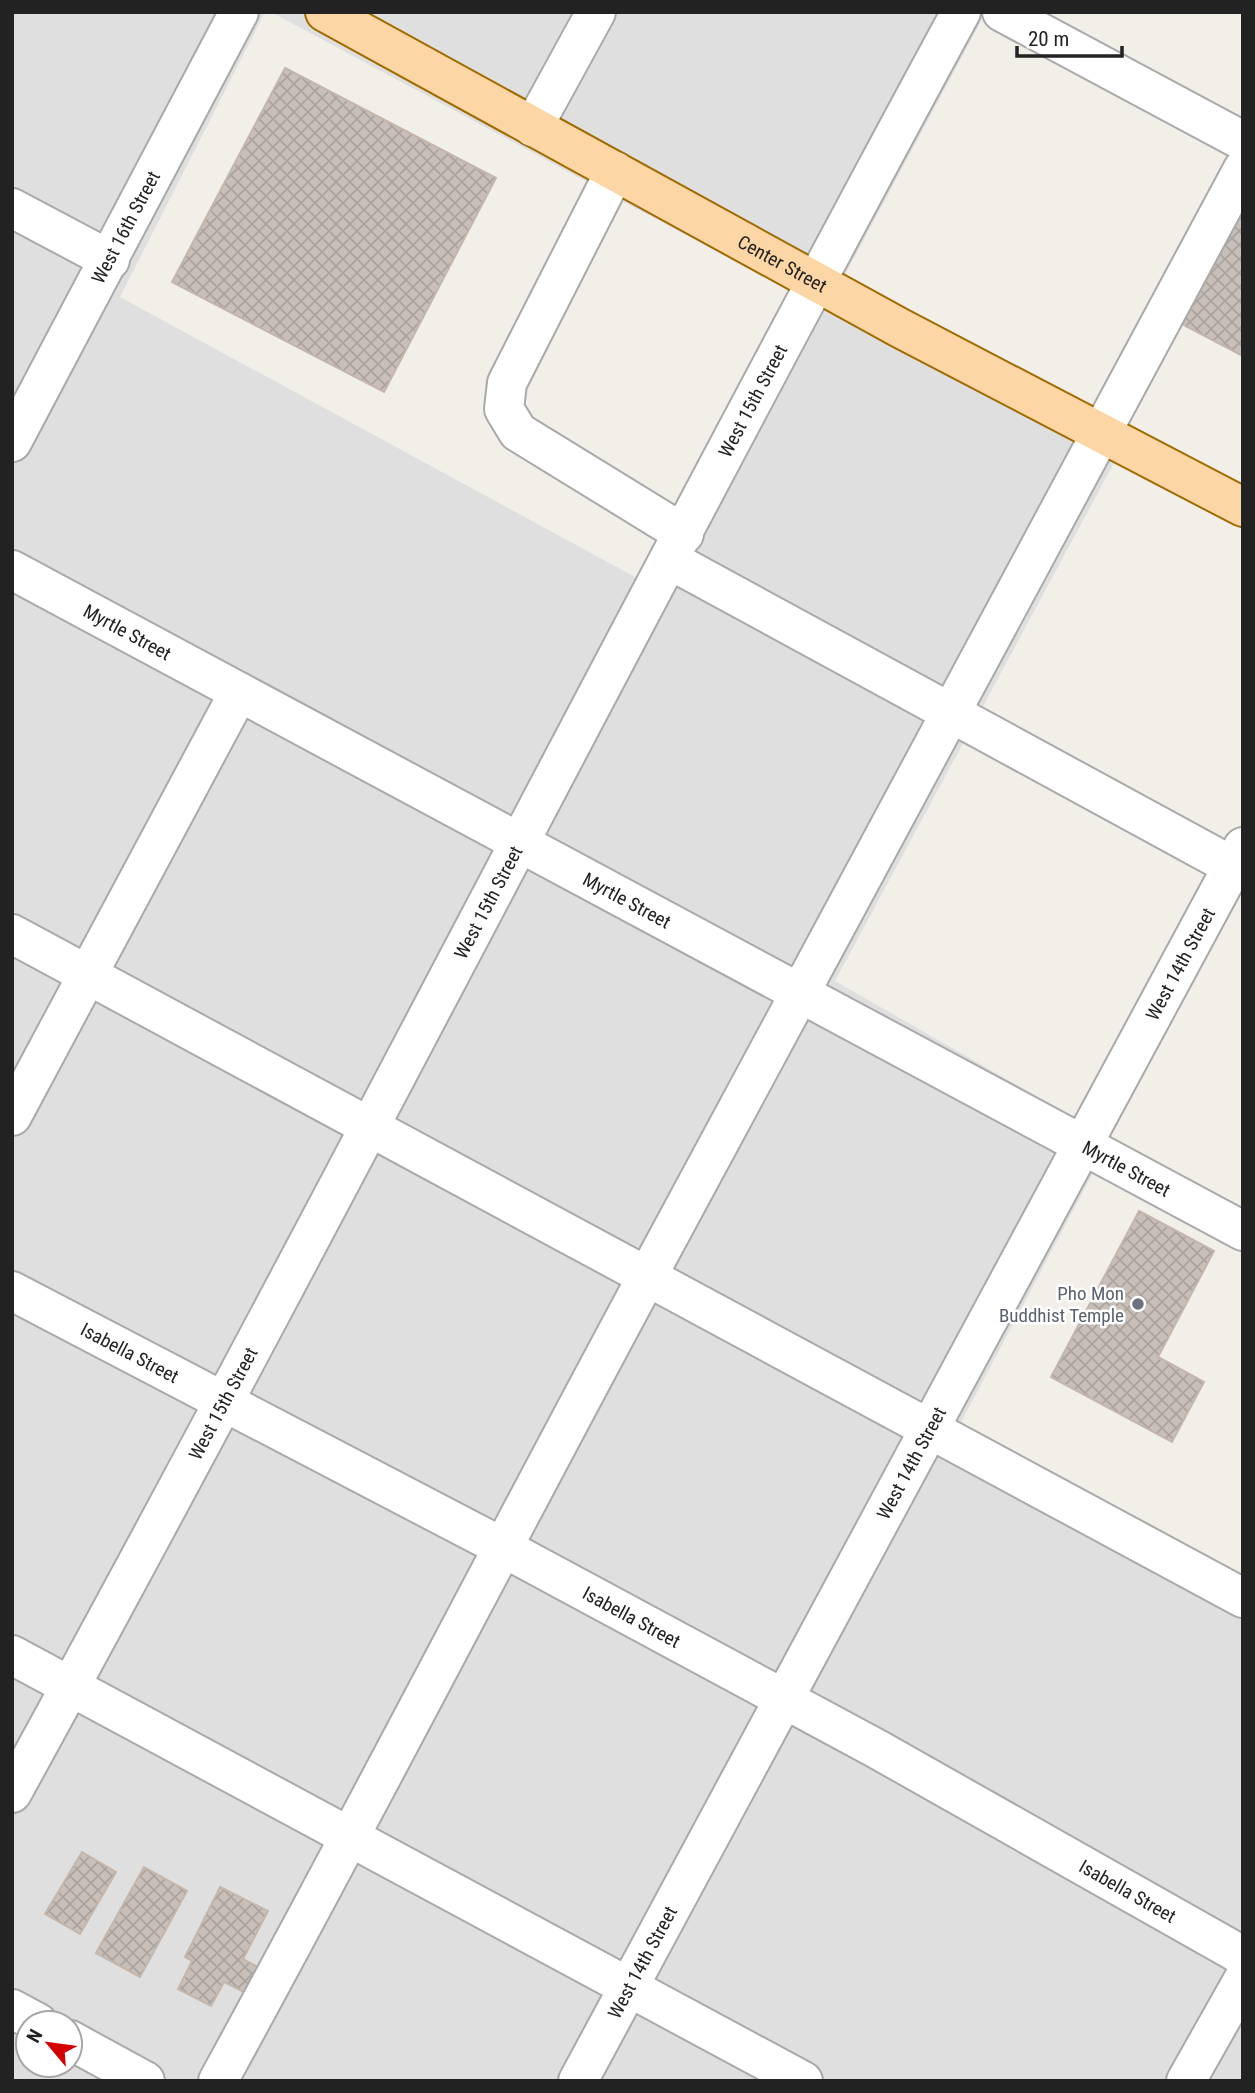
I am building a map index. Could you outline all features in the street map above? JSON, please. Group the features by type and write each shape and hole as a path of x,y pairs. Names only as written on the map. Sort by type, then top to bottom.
{"main road":[{"name":"Center Street","path":"325,12 816,279 900,328 1243,508"}],"street":[{"name":"West 16th Street","path":"12,442 239,12"},
{"path":"533,127 596,12"},
{"name":"West 15th Street","path":"12,1793 371,1127 816,279 961,12"},
{"path":"1002,12 1243,141"},
{"path":"218,2081 352,1837 648,1275 953,714 1243,169"},
{"path":"615,171 507,383 504,409 517,432 677,547 953,714 1238,856"},
{"path":"12,208 110,260"},
{"name":"Myrtle Street","path":"12,570 520,844 1084,1143 1243,1231"},
{"path":"12,1116 240,692"},
{"name":"West 14th Street","path":"578,2081 1238,856"},
{"path":"12,934 929,1426 1243,1598"},
{"name":"Isabella Street","path":"12,1291 504,1548 783,1698 1243,1955"},
{"path":"12,1655 629,1984 803,2081"},
{"path":"1186,2081 1243,1980"},
{"path":"84,2048 145,2081"}],"shaded area":[{"path":"12,12 265,12 120,297 672,597 825,310 271,12 986,12 826,310 1115,461 835,981 1111,1139 958,1428 1243,1579 1243,2081 12,2081"}],"building":[{"path":"285,68 496,178 384,392 172,282"},
{"path":"1243,203 1243,356 1180,323"},
{"name":"Pho Mon Buddhist Temple","path":"1139,1211 1214,1251 1158,1357 1204,1382 1172,1442 1051,1377"},
{"path":"82,1852 116,1872 80,1934 45,1914"},
{"path":"144,1867 187,1891 140,1977 96,1953"},
{"path":"220,1887 268,1911 243,1959 265,1971 252,1996 224,1982 211,2006 178,1989 192,1961 185,1957"}],"place":[{"name":"Pho Mon Buddhist Temple","path":"1138,1304"}]}
